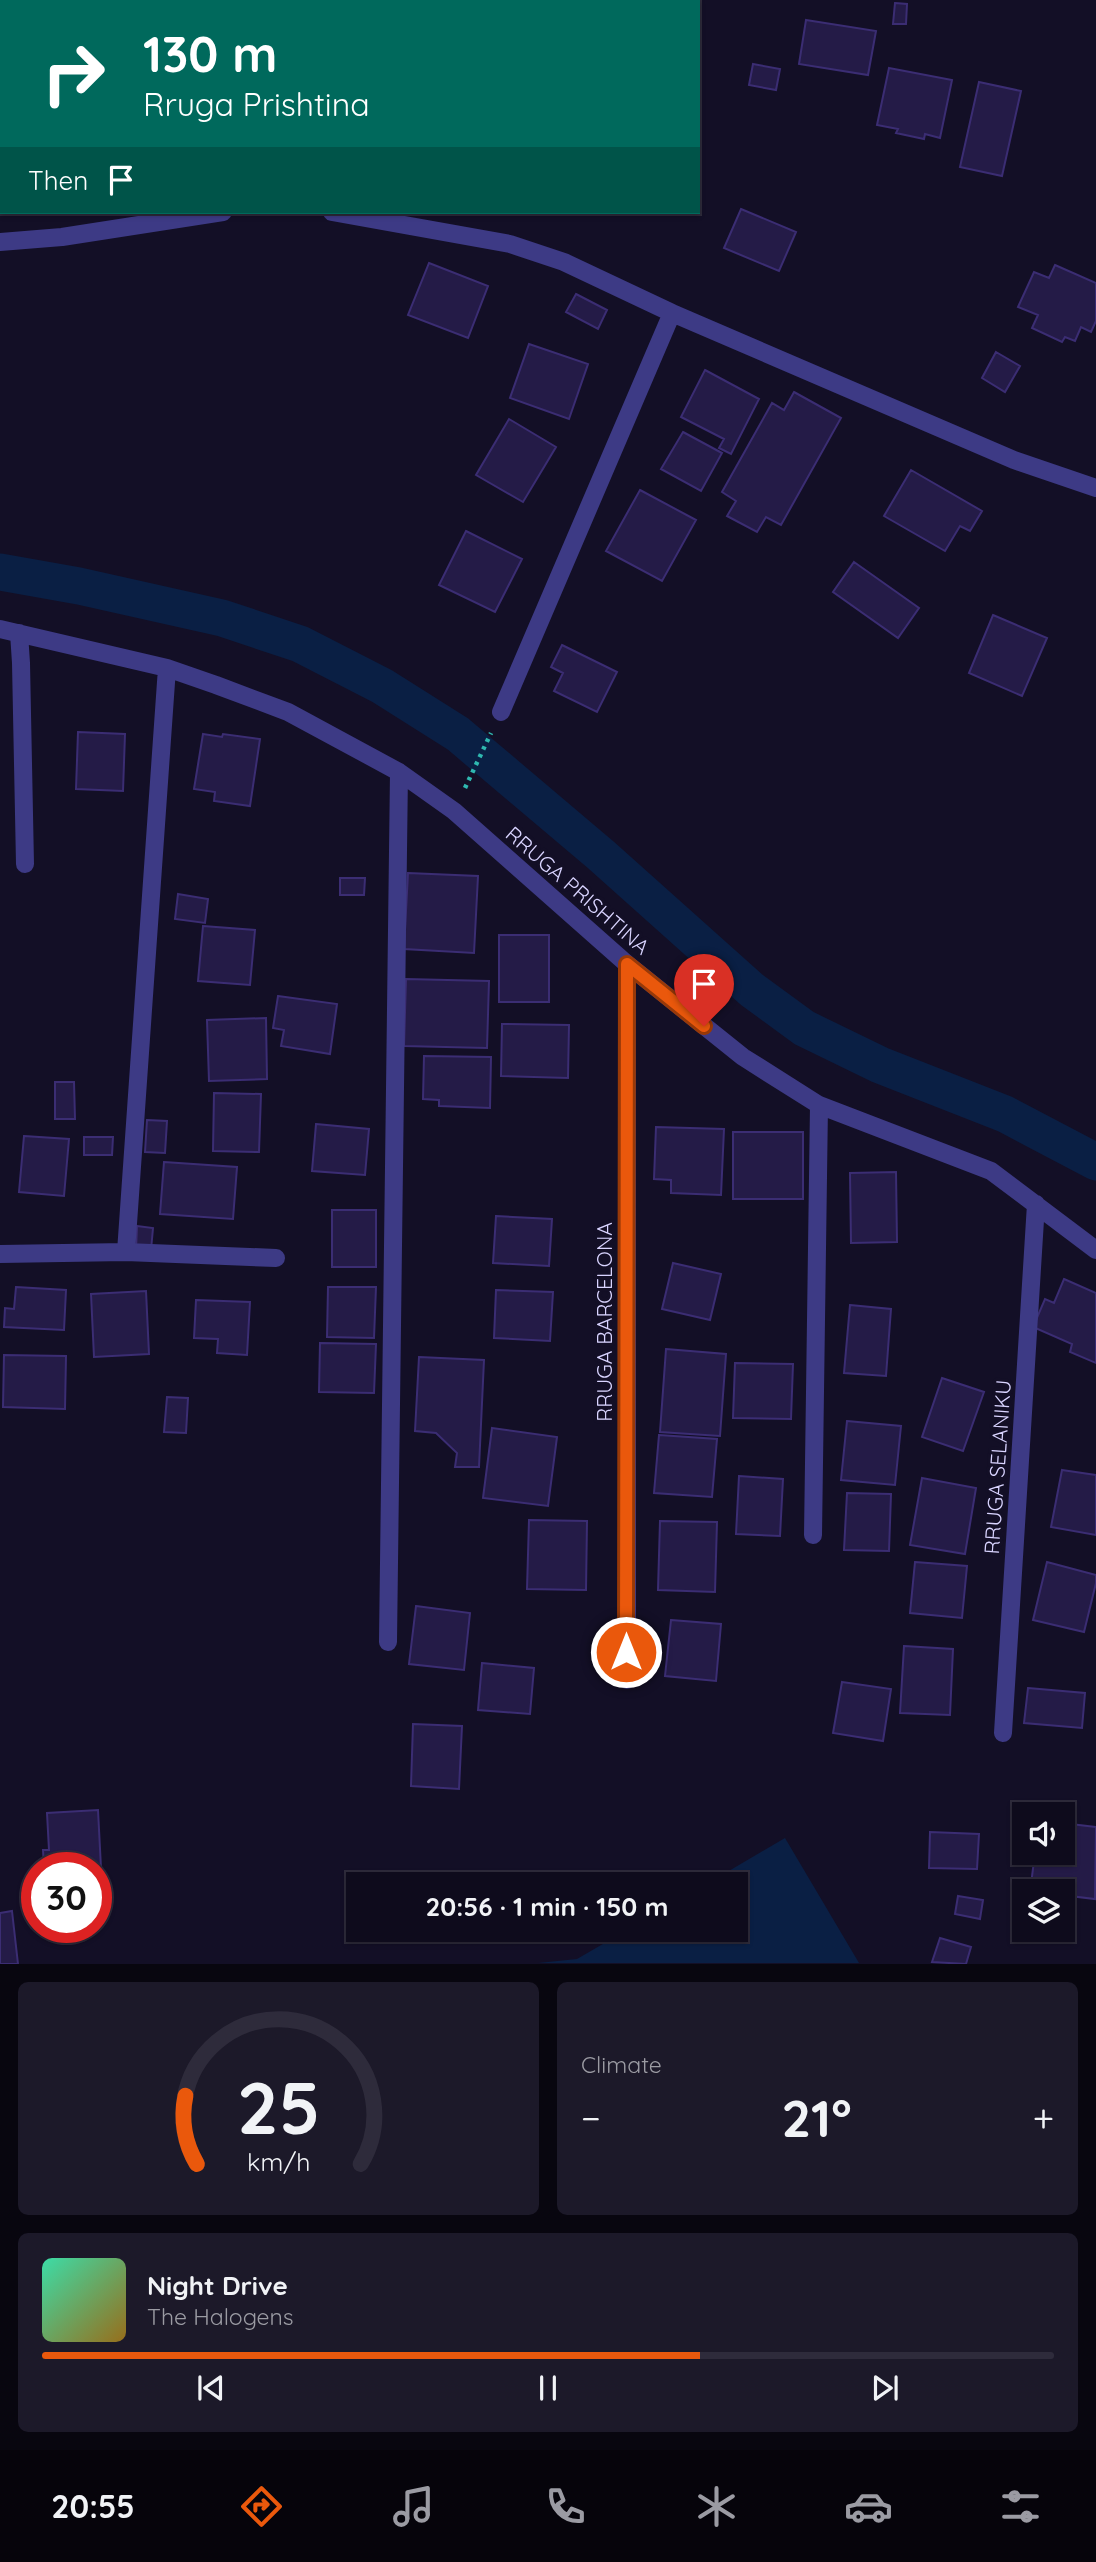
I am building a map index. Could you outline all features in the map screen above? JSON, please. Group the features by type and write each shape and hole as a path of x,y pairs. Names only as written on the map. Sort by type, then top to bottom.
{"street":[{"path":"0,242 62,237 210,214"},
{"path":"343,214 510,244 564,262 672,313 1014,460 1096,488"},
{"path":"501,712 672,313"},
{"name":"RRUGA PRISHTINA","path":"0,629 167,668 288,712 399,772 454,811 627,964 743,1057 819,1105 991,1171 1096,1250"},
{"path":"19,633 25,864"},
{"path":"126,1252 167,668"},
{"path":"388,1642 399,772"},
{"name":"RRUGA BARCELONA","path":"626,1680 627,964"},
{"path":"813,1535 819,1105"},
{"name":"RRUGA SELANIKU","path":"1003,1733 1036,1204"},
{"path":"0,1254 126,1252 276,1258"}],"path":[{"path":"454,811 501,712"}],"water":[{"path":"785,1838 859,1963 538,1963 577,1959 606,1942 748,1942 748,1872 727,1872"}],"building":[{"path":"895,3 907,4 906,24 893,24"},
{"path":"806,20 876,31 868,75 799,64"},
{"path":"753,64 780,69 776,90 749,85"},
{"path":"889,68 952,80 940,138 925,134 924,139 896,133 898,129 877,125"},
{"path":"979,82 1021,91 1002,176 960,167"},
{"path":"741,209 796,232 779,271 724,248"},
{"path":"429,263 488,286 468,338 408,315"},
{"path":"1055,265 1096,283 1096,321 1091,332 1081,327 1075,341 1065,337 1062,342 1032,328 1038,315 1018,307 1034,272 1049,278"},
{"path":"576,294 607,310 598,329 566,312"},
{"path":"529,344 588,364 569,419 510,398"},
{"path":"996,352 1020,366 1005,392 982,378"},
{"path":"705,370 759,399 731,454 719,448 724,439 681,417"},
{"path":"794,392 841,418 781,525 766,517 757,532 727,516 736,501 722,492 772,403 784,410"},
{"path":"509,419 556,447 523,502 476,475"},
{"path":"683,432 722,453 701,491 661,469"},
{"path":"911,470 982,511 970,531 960,526 945,551 884,516"},
{"path":"640,490 696,520 662,581 606,551"},
{"path":"466,531 522,559 495,612 439,585"},
{"path":"854,562 919,608 898,638 833,592"},
{"path":"993,615 1047,638 1022,696 969,673"},
{"path":"562,645 617,672 597,712 554,691 563,673 551,667"},
{"path":"78,732 125,734 123,791 76,789"},
{"path":"203,734 260,739 250,806 214,801 215,792 194,789"},
{"path":"408,873 478,876 474,953 404,949"},
{"path":"340,878 365,878 364,895 340,895"},
{"path":"178,894 208,899 205,923 175,919"},
{"path":"203,926 255,930 250,985 198,981"},
{"path":"499,935 549,935 549,1002 499,1002"},
{"path":"406,979 489,981 487,1048 404,1046"},
{"path":"278,996 337,1004 330,1054 281,1046 284,1030 273,1028"},
{"path":"266,1018 267,1079 209,1081 207,1020"},
{"path":"502,1024 569,1025 568,1078 501,1076"},
{"path":"424,1056 491,1057 490,1108 439,1106 439,1100 423,1099"},
{"path":"55,1082 74,1082 75,1119 55,1119"},
{"path":"214,1093 261,1094 259,1152 213,1151"},
{"path":"147,1120 167,1121 165,1153 145,1152"},
{"path":"316,1124 369,1129 365,1175 312,1171"},
{"path":"656,1127 724,1129 721,1195 671,1193 671,1180 654,1179"},
{"path":"733,1132 803,1132 803,1199 733,1199"},
{"path":"24,1136 69,1139 64,1196 19,1192"},
{"path":"84,1137 113,1137 112,1155 84,1155"},
{"path":"164,1162 237,1167 233,1219 160,1214"},
{"path":"896,1172 897,1242 851,1243 850,1173"},
{"path":"332,1210 376,1210 376,1267 332,1267"},
{"path":"496,1216 552,1219 549,1266 493,1263"},
{"path":"137,1226 153,1228 151,1250 136,1249"},
{"path":"673,1263 721,1274 710,1320 662,1309"},
{"path":"1064,1279 1096,1293 1096,1363 1070,1352 1072,1344 1033,1327 1045,1299 1054,1303"},
{"path":"16,1287 66,1290 64,1330 4,1327 5,1308 14,1309"},
{"path":"328,1287 376,1287 374,1338 327,1337"},
{"path":"496,1290 553,1292 550,1341 494,1338"},
{"path":"146,1291 149,1354 94,1357 91,1294"},
{"path":"196,1300 250,1302 247,1355 217,1353 218,1339 194,1338"},
{"path":"850,1305 891,1309 886,1376 844,1373"},
{"path":"320,1343 376,1344 374,1393 319,1392"},
{"path":"666,1349 726,1354 720,1436 660,1432"},
{"path":"4,1355 66,1356 65,1409 3,1407"},
{"path":"419,1357 484,1360 479,1467 455,1467 457,1453 436,1433 415,1431"},
{"path":"735,1363 793,1364 791,1419 733,1418"},
{"path":"942,1378 984,1392 963,1451 922,1437"},
{"path":"167,1397 188,1398 186,1433 164,1432"},
{"path":"847,1421 901,1426 895,1485 841,1480"},
{"path":"492,1428 557,1437 548,1506 483,1498"},
{"path":"659,1435 717,1439 712,1497 654,1493"},
{"path":"1062,1470 1096,1475 1096,1535 1051,1527"},
{"path":"739,1476 783,1479 780,1536 736,1534"},
{"path":"922,1478 976,1488 965,1554 910,1545"},
{"path":"847,1493 891,1494 889,1551 844,1550"},
{"path":"529,1520 587,1521 586,1590 527,1589"},
{"path":"660,1521 717,1522 715,1592 658,1590"},
{"path":"915,1562 967,1566 962,1618 910,1613"},
{"path":"1047,1562 1096,1575 1084,1632 1033,1620"},
{"path":"416,1606 470,1613 464,1670 409,1664"},
{"path":"671,1620 721,1624 716,1681 665,1676"},
{"path":"904,1646 953,1649 950,1715 900,1713"},
{"path":"482,1663 534,1668 530,1714 478,1710"},
{"path":"842,1682 891,1689 883,1741 833,1733"},
{"path":"1028,1688 1085,1693 1082,1728 1024,1723"},
{"path":"413,1724 462,1726 459,1789 411,1786"},
{"path":"98,1810 100,1852 43,1852 49,1850 47,1813"},
{"path":"1075,1825 1096,1827 1095,1899 1075,1897 1075,1879 1032,1879 1033,1865 1075,1865"},
{"path":"930,1832 979,1834 977,1869 929,1868"},
{"path":"958,1896 983,1900 980,1919 955,1914"},
{"path":"12,1911 18,1964 0,1964 0,1913"},
{"path":"940,1938 971,1947 966,1964 932,1962"}],"waterway":[{"path":"0,572 79,586 222,618 300,644 382,686 458,734 601,855 752,990 804,1028 880,1065 1005,1114 1096,1162"}],"route":[{"path":"626,1652 627,964 704,1026"}]}
